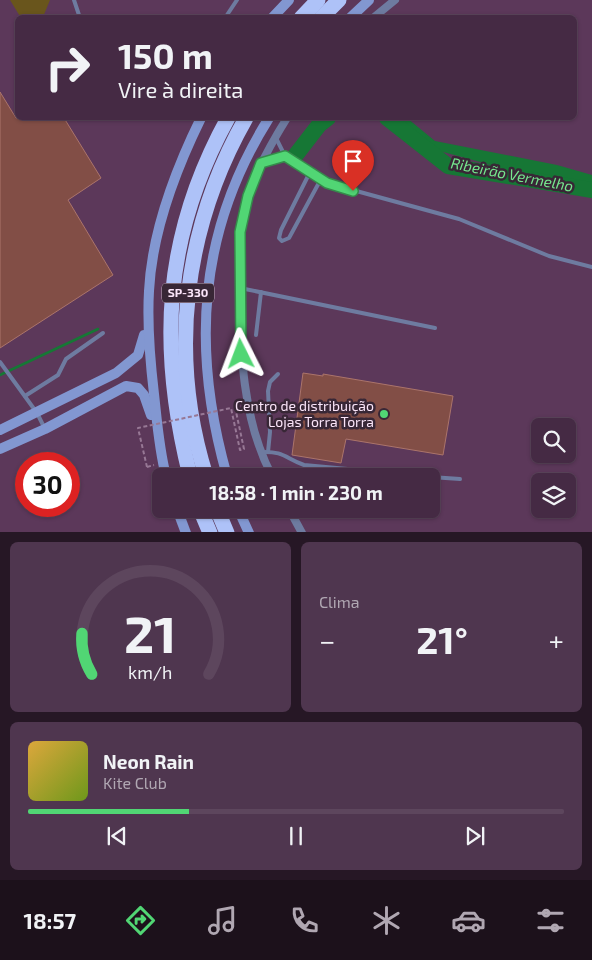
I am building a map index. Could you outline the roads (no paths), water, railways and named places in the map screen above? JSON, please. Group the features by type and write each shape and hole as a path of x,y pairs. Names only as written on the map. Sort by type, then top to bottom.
{"highway":[{"path":"304,15 318,0"},
{"path":"324,15 339,0"},
{"name":"SP-330","path":"188,468 179,429 170,365 171,301 182,233 198,180 213,144 227,120"},
{"name":"SP-330","path":"204,468 191,403 185,314 197,239 207,203 235,138 245,120"},
{"path":"204,518 210,532"},
{"path":"221,518 227,532"}],"main road":[{"path":"275,15 289,0"},
{"path":"353,15 369,0"},
{"path":"0,430 116,373 133,360 142,347 148,315 152,264 161,223 176,174 200,120"},
{"path":"225,468 214,432 206,372 205,330 208,286 218,233 228,201 240,169 268,120"},
{"path":"148,315 158,435 164,468"},
{"path":"0,448 45,429 118,388 133,386 144,395 158,435"},
{"path":"181,518 186,532"},
{"path":"242,518 249,532"}],"street":[{"path":"377,15 395,0"},
{"path":"269,468 242,367 240,232 248,196 261,163 286,120"},
{"path":"295,518 302,532"}],"lane":[{"path":"74,0 79,15"},
{"path":"227,15 237,0"},
{"path":"275,136 285,156 321,179 341,188 398,200 459,218 549,256 592,267"},
{"path":"261,163 285,156"},
{"path":"310,172 281,230 278,238 282,242 289,238 321,179"},
{"path":"240,288 435,328"},
{"path":"256,335 261,292"},
{"path":"24,396 58,376 66,359 103,333"},
{"path":"0,362 37,413 45,429"},
{"path":"278,374 270,382 268,391 270,432 264,452 284,454 292,461 304,465 337,468"},
{"path":"440,478 460,479"}],"waterway":[{"name":"Ribeirão Vermelho","path":"295,156 319,125 325,120"},
{"name":"Ribeirão Vermelho","path":"390,120 448,166 592,190"},
{"name":"Ribeirão Vermelho","path":"0,375 98,329"}],"place":[{"name":"Centro de distribuição Lojas Torra Torra","path":"384,414"}]}
